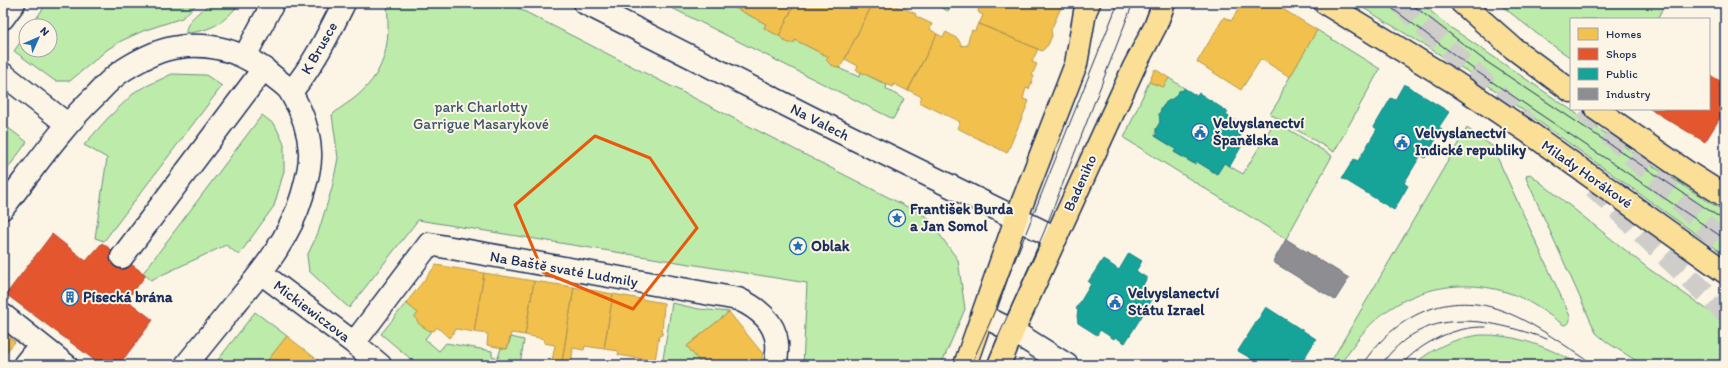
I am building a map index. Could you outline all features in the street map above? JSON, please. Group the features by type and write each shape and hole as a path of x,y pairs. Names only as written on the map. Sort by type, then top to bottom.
{"main road":[{"path":"965,365 1016,219 1076,64 1085,12 1089,3"},
{"name":"Badeniho","path":"999,365 1013,331 1134,67 1155,27 1164,3"},
{"name":"Milady Horákové","path":"1325,3 1454,82 1527,131 1725,272"},
{"path":"1462,3 1513,48 1570,89"},
{"path":"1597,110 1687,172 1725,196"}],"street":[{"path":"3,18 14,3"},
{"path":"245,56 273,3"},
{"name":"K Brusce","path":"291,92 308,71 344,3"},
{"name":"Na Valech","path":"585,3 826,125 1056,238"},
{"path":"3,208 67,124 102,88 124,70 161,51 178,47 196,46 216,48 245,56 264,68 291,92 308,134 311,153 308,175 302,198 293,221 281,243 261,272 186,365"},
{"path":"122,257 264,68"},
{"path":"3,74 67,124"},
{"name":"Na Baště svaté Ludmily","path":"354,343 429,244 738,299 751,305 763,314 772,328 777,342 776,365"},
{"name":"Mickiewiczova","path":"261,272 354,343 380,365"},
{"path":"3,315 66,365"},
{"path":"982,316 1013,331 1067,365"},
{"path":"24,365 40,345"}],"highlighted area":[{"path":"595,136 650,158 697,228 633,309 543,272 515,205"}],"green space":[{"path":"47,3 198,3 182,18 143,31 121,41 108,49 70,81 55,81 24,58 58,58 58,18 37,18"},
{"path":"210,3 240,3 228,16 216,25 203,30 186,33 188,24 191,20"},
{"name":"park Charlotty Garrigue Masarykové","path":"387,3 508,3 927,217 958,260 965,309 941,365 803,365 807,283 418,220 349,308 309,271 307,256 318,233 332,188 338,158 332,115 357,96 367,86 381,65 387,42"},
{"path":"662,3 715,3 719,5 720,3 726,3 766,24 764,28 781,37 784,41 794,43 795,40 829,57 827,60 838,68 859,77 861,72 887,85 886,89 904,99 893,119"},
{"path":"932,3 952,3 948,11"},
{"path":"1355,3 1421,3 1447,25 1570,110 1725,212 1725,245 1721,252 1475,76"},
{"path":"1498,3 1666,3 1658,18 1570,18 1570,57 1545,40"},
{"path":"1317,30 1380,69 1334,152 1270,114"},
{"path":"18,45 18,54 14,51"},
{"path":"172,74 206,75 222,86 104,241 95,238 107,158 84,145 107,119 136,91"},
{"path":"1169,78 1184,88 1184,90 1179,91 1174,98 1166,102 1161,110 1160,122 1156,129 1155,136 1176,149 1174,152 1194,164 1196,161 1217,174 1224,163 1243,174 1275,121 1332,156 1286,239 1124,138 1149,82 1163,87"},
{"path":"262,115 275,125 284,144 284,171 274,206 239,255 226,245 151,280 143,273"},
{"path":"3,124 27,142 3,175"},
{"path":"1467,128 1492,146 1570,316 1568,324 1564,325 1529,302 1506,292 1485,287 1464,286 1444,288 1424,292 1405,300 1388,310 1372,323 1358,339 1341,365 1329,365"},
{"path":"1530,174 1649,269 1725,322 1725,365 1643,365 1608,343 1596,333 1526,178 1527,175"},
{"path":"406,303 418,313 415,317 420,323 424,327 432,330 425,339 439,351 446,343 492,351 492,356 498,358 501,348 507,349 511,337 524,340 520,365 418,365 381,334"},
{"path":"672,303 699,309 729,312 687,346 702,365 662,365"},
{"path":"255,312 287,336 264,365 214,365"},
{"path":"1480,335 1507,337 1532,343 1581,365 1413,365 1429,353 1444,345 1461,339"}],"building: Homes":[{"path":"726,3 795,3 779,36 764,28 766,24"},
{"path":"795,3 873,3 840,68 831,65 826,60 829,57 795,40 794,43 788,43 779,36"},
{"path":"873,3 890,3 901,8 902,7 916,14 915,16 932,24 930,29 937,34 908,91 894,84 893,87 856,70 858,66 845,59"},
{"path":"982,3 1063,3 1051,30 1052,36 1048,45 1042,51 979,24 983,15 979,13 978,10"},
{"path":"1238,3 1273,3 1317,30 1290,77 1261,59 1241,90 1197,62 1224,17 1231,21 1241,5"},
{"path":"978,23 1038,49 1032,62 1037,64 1032,75 1034,76 1029,89 1026,88 1023,99 1029,101 1007,153 957,128 960,122 919,102 922,97 908,90 937,34 943,37 946,32 958,39 962,46 968,45 968,40 972,30 975,31"},
{"path":"1155,69 1169,78 1163,87 1149,82"},
{"path":"436,265 484,273 474,332 456,329 449,338 437,327 434,331 428,330 419,324 415,317 418,313 406,303"},
{"path":"484,273 534,281 525,335 511,333 507,349 487,345 488,334 474,332"},
{"path":"534,281 574,287 562,362 552,361 555,345 544,343 544,339 525,335"},
{"path":"574,287 613,294 604,349 585,346 584,350 573,348 571,365 562,362"},
{"path":"613,294 664,303 662,335 659,336 655,361 618,355 619,351 604,349"},
{"path":"729,312 763,354 759,365 702,365 687,346"},
{"path":"3,332 15,342 3,356"},
{"path":"287,336 324,365 264,365"}],"building: Shops":[{"path":"1710,75 1725,84 1725,110 1705,142 1652,110 1710,110"},
{"name":"Písecká brána","path":"52,234 86,261 102,243 146,275 127,300 153,320 119,365 101,365 7,295"}],"building: Public":[{"name":"Velvyslanectví Indické republiky","path":"1404,84 1449,112 1439,127 1442,129 1425,158 1421,155 1404,183 1408,186 1394,210 1342,178 1354,159 1358,161 1377,129 1374,127 1391,98 1395,100"},
{"name":"Velvyslanectví Španělska","path":"1184,88 1197,96 1199,93 1228,112 1226,115 1245,127 1239,139 1244,142 1230,166 1224,163 1217,174 1196,161 1195,164 1174,152 1176,149 1155,136 1157,134 1156,129 1160,122 1159,114 1163,106 1174,98 1179,91 1184,90"},
{"name":"Velvyslanectví Státu Izrael","path":"1129,253 1142,261 1136,271 1147,278 1143,285 1147,287 1145,289 1155,295 1125,343 1115,337 1114,339 1100,330 1097,335 1078,323 1078,310 1076,309 1091,284 1088,282 1103,259 1119,270"},
{"path":"1266,307 1316,339 1300,365 1248,365 1252,359 1238,351"}],"building: Industry":[{"path":"1286,239 1349,278 1335,300 1273,262"}],"tunnel":[{"path":"1400,3 1528,125"},
{"path":"1585,110 1725,245"},
{"path":"1594,187 1725,312"}],"tram line":[{"path":"971,365 991,320 1118,3"},
{"path":"986,365 1044,232 1133,3"},
{"path":"1385,3 1476,71 1725,239"},
{"path":"1410,3 1484,60 1725,221"},
{"path":"1362,365 1375,348 1406,320 1424,311 1443,305 1464,303 1484,305 1518,317 1595,365"},
{"path":"1381,365 1398,346 1416,332 1436,324 1457,321 1479,322 1501,326 1547,339"},
{"path":"1401,365 1419,349 1440,337 1463,329 1486,327"}],"place":[{"name":"Velvyslanectví Španělska","path":"1200,132"},
{"name":"Velvyslanectví Indické republiky","path":"1402,142"},
{"name":"František Burda a Jan Somol","path":"897,218"},
{"name":"Oblak","path":"798,246"},
{"name":"Písecká brána","path":"70,297"},
{"name":"Velvyslanectví Státu Izrael","path":"1115,302"}]}
